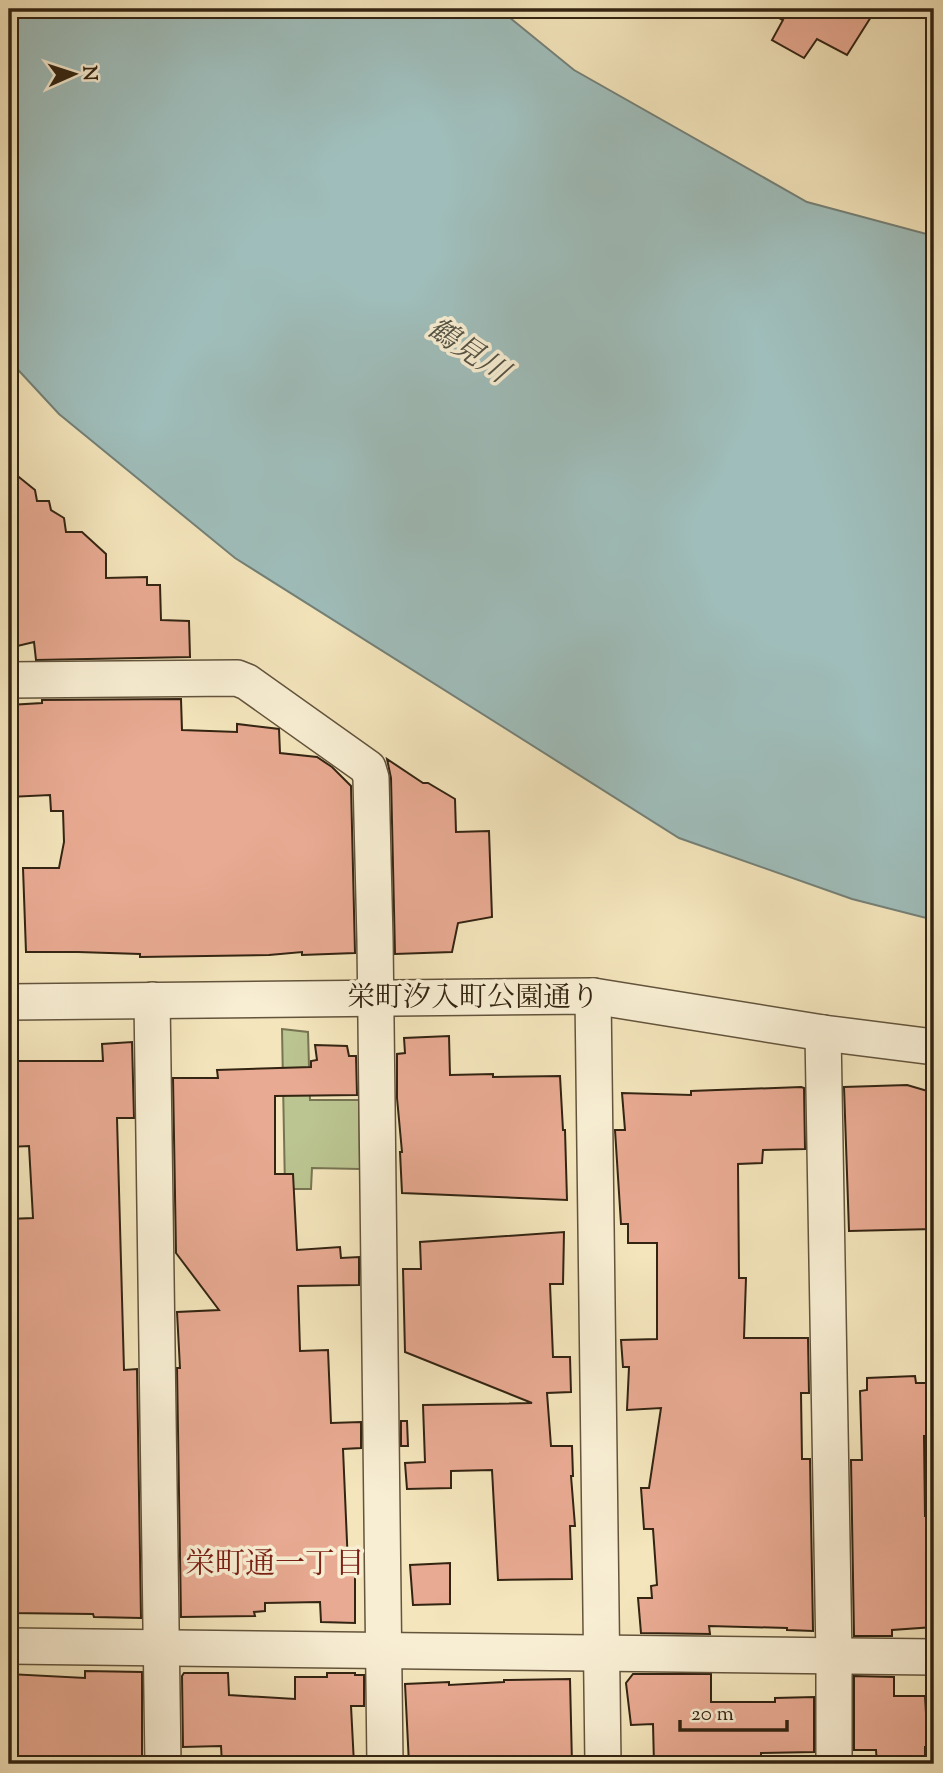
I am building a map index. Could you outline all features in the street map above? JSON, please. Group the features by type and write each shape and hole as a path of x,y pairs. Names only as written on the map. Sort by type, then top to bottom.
{"street":[{"path":"9,680 237,678 247,682 368,768 371,778 375,998 385,1764"},
{"path":"593,996 603,1764"},
{"name":"栄町汐入町公園通り","path":"9,1002 593,996 823,1033 934,1046"},
{"path":"152,1000 163,1764"},
{"path":"823,1033 834,1764"},
{"path":"9,1646 934,1657"}],"green space":[{"path":"282,1029 308,1032 310,1100 359,1100 360,1169 312,1168 311,1189 285,1189"}],"water":[{"name":"鶴見川","path":"9,9 499,9 574,70 807,202 934,236 934,920 852,899 679,838 235,558 59,414 9,360"}],"building":[{"path":"762,9 876,9 847,55 817,39 804,58 772,40 783,20"},
{"path":"9,469 35,490 37,501 49,501 51,510 64,518 66,532 82,532 106,554 106,578 147,577 147,585 160,585 161,620 189,621 190,657 36,660 34,642 9,648"},
{"path":"181,699 182,730 237,732 237,724 279,729 280,753 317,757 332,767 351,786 355,953 140,957 140,954 26,952 23,868 59,868 64,842 63,811 51,811 50,795 9,797 9,705 42,703 42,700"},
{"path":"387,759 423,783 428,783 455,799 456,832 489,831 492,917 458,923 452,952 395,954 391,778"},
{"path":"449,1036 450,1075 560,1076 567,1200 402,1193 397,1054 405,1053 404,1038"},
{"path":"132,1042 134,1118 117,1118 124,1370 137,1369 141,1618 94,1617 93,1614 9,1613 9,1219 33,1218 29,1146 9,1147 9,1061 103,1061 102,1044"},
{"path":"315,1045 347,1046 349,1056 356,1056 357,1095 275,1096 275,1174 293,1174 297,1250 340,1247 341,1258 359,1257 359,1285 298,1286 300,1351 328,1350 331,1423 361,1422 361,1448 343,1449 348,1565 355,1565 355,1623 321,1622 320,1602 265,1603 265,1611 254,1612 255,1616 181,1617 177,1368 180,1368 177,1312 219,1310 176,1253 173,1078 218,1078 217,1070 311,1067 311,1061 317,1060"},
{"path":"907,1085 931,1092 934,1229 849,1231 844,1087"},
{"path":"804,1088 805,1149 763,1150 762,1163 738,1164 739,1278 746,1278 744,1338 808,1338 809,1393 801,1393 802,1459 810,1459 813,1631 709,1626 710,1634 641,1633 638,1598 652,1598 651,1586 657,1585 653,1529 644,1529 641,1488 649,1488 661,1408 627,1410 629,1367 623,1367 621,1340 657,1339 657,1243 628,1243 628,1224 621,1224 615,1130 625,1130 622,1093 691,1095 691,1091"},
{"path":"564,1232 563,1284 550,1284 553,1357 570,1357 571,1392 547,1393 551,1446 572,1446 571,1476 575,1526 570,1526 572,1579 498,1580 492,1470 451,1471 451,1488 407,1489 405,1463 425,1462 423,1405 532,1403 405,1352 403,1269 421,1269 420,1242"},
{"path":"915,1376 916,1383 934,1383 934,1436 924,1436 925,1516 934,1516 934,1627 892,1630 892,1636 854,1636 851,1460 862,1460 860,1391 867,1390 867,1378"},
{"path":"401,1421 407,1421 408,1446 401,1446"},
{"path":"450,1563 450,1604 413,1605 410,1565"},
{"path":"85,1671 142,1672 142,1764 9,1761 9,1674 85,1678"},
{"path":"184,1673 228,1673 229,1695 295,1699 295,1677 327,1677 327,1673 364,1675 364,1706 351,1706 354,1764 222,1764 221,1746 183,1747"},
{"path":"633,1674 711,1674 711,1702 775,1702 775,1698 814,1697 814,1752 761,1753 761,1757 708,1760 708,1764 654,1764 653,1724 631,1725 626,1683"},
{"path":"854,1676 894,1677 894,1696 925,1696 928,1747 925,1747 925,1764 877,1764 876,1750 854,1750"},
{"path":"570,1679 572,1764 409,1764 405,1684 449,1682 449,1685 504,1680"}],"district":[{"name":"栄町通一丁目","path":"275,1565"}]}
